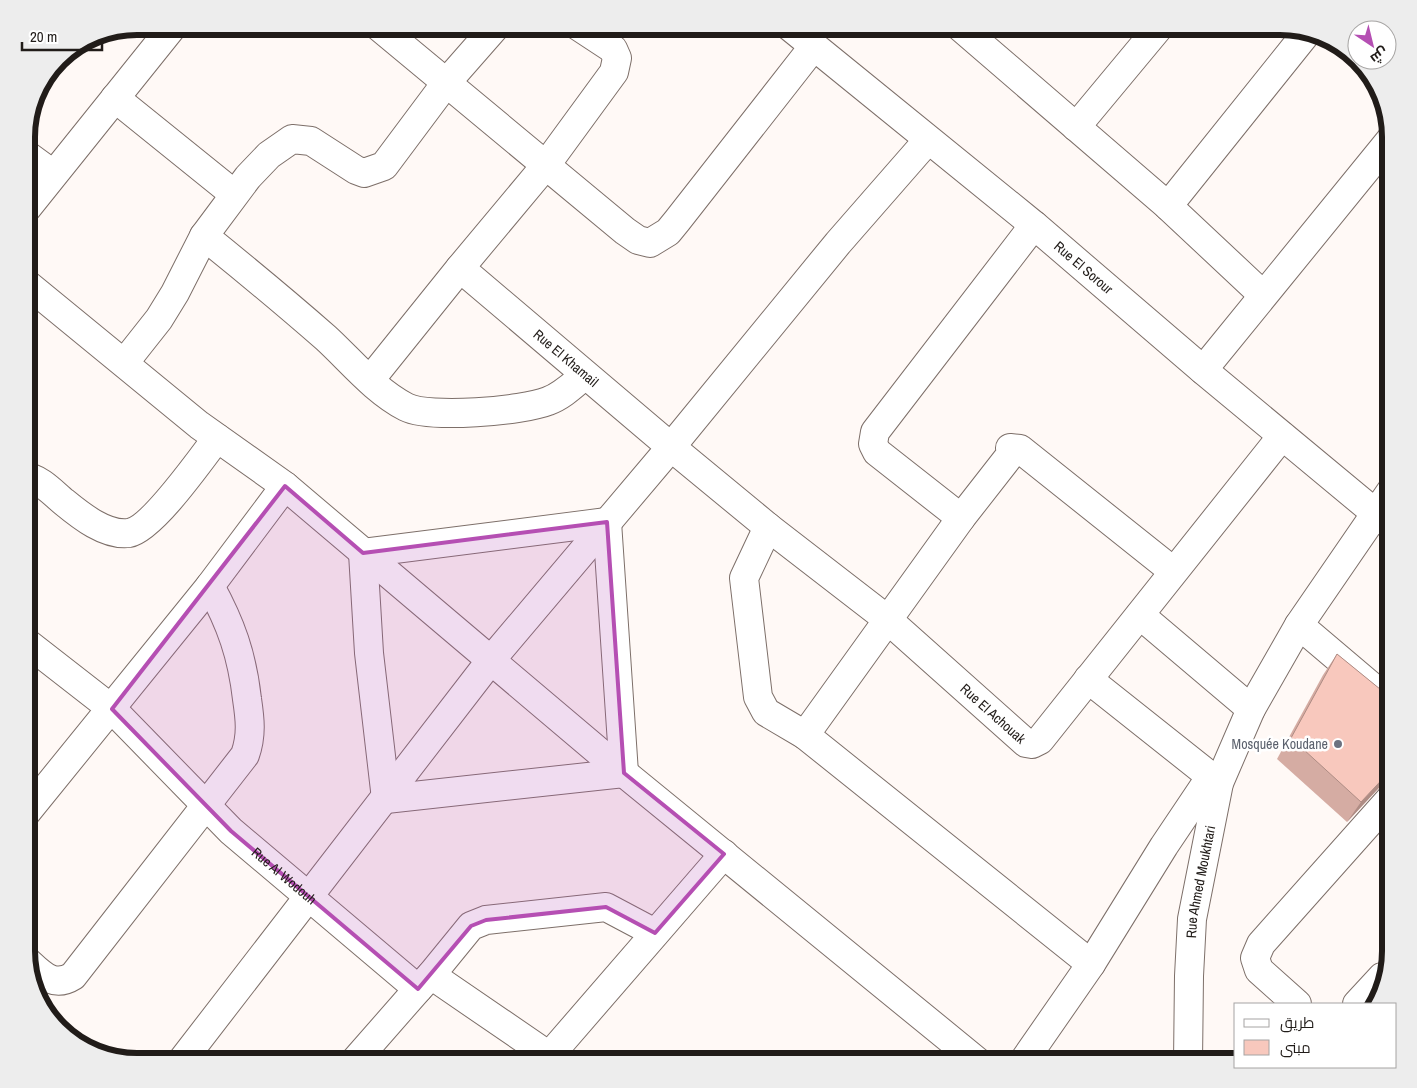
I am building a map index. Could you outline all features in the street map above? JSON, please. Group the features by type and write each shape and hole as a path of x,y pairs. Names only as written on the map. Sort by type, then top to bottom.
{"street":[{"path":"35,197 166,35"},
{"path":"389,35 638,240 650,243 668,232 814,46"},
{"path":"125,362 163,313 204,236 234,194 269,155 292,139 311,140 356,170 364,172 384,166 446,83 488,35"},
{"path":"370,380 546,165 614,72 617,58 613,49 592,35"},
{"name":"Rue El Sorour","path":"800,35 1034,225 1282,436 1382,507"},
{"path":"978,35 1076,127 1168,206 1263,294"},
{"path":"1076,127 1153,35"},
{"path":"1168,206 1303,37"},
{"path":"115,98 234,194"},
{"path":"188,1053 386,799 491,660 671,447 838,243 928,140"},
{"path":"1203,370 1382,150"},
{"path":"35,161 53,174"},
{"path":"961,518 877,452 873,444 875,432 1034,225"},
{"path":"204,236 325,338 370,380 394,400 408,408 445,413 536,405 564,393 585,375"},
{"name":"Rue El Khamail","path":"460,268 671,447"},
{"path":"35,291 217,438 285,486 624,773 967,1053"},
{"name":"Rue El Achouak","path":"671,447 768,527 887,619 1026,743 1032,744 1040,740 1282,436"},
{"path":"35,481 42,484 74,510 98,526 129,533 141,528 155,516 217,438"},
{"path":"804,735 961,518 1011,454 1010,448 1020,449 1173,572"},
{"path":"35,801 64,764 112,709 210,586 285,486"},
{"name":"Rue Ahmed Moukhtari","path":"1188,1053 1192,919 1215,780 1251,709 1299,625 1382,515"},
{"path":"363,553 607,522"},
{"path":"607,522 624,773"},
{"path":"768,527 744,578 758,697 766,712 804,735 1091,964"},
{"path":"363,553 369,653 386,799"},
{"path":"37,970 44,976 57,982 64,982 73,976 245,756 251,730 243,663 228,618 210,586"},
{"path":"1140,615 1251,709"},
{"path":"1299,625 1382,695"},
{"name":"Rue Al Wodouh","path":"35,649 112,709 206,808 309,897 424,982 545,1053"},
{"path":"1029,1053 1091,964 1164,846 1215,780 1088,678"},
{"path":"386,799 624,773"},
{"path":"1296,1003 1259,970 1255,958 1261,944 1382,808"},
{"path":"558,1053 655,933 724,854"},
{"path":"362,1053 471,926 486,920 606,906 655,933"},
{"path":"1358,1003 1378,982"}],"highlighted area":[{"path":"285,486 363,553 607,522 624,773 724,854 655,933 606,907 486,920 471,926 418,989 231,831 112,709"}],"building":[{"name":"Mosquée Koudane","path":"1337,654 1382,691 1382,780 1361,802 1291,738"}],"place":[{"name":"Mosquée Koudane","path":"1338,744"}]}
